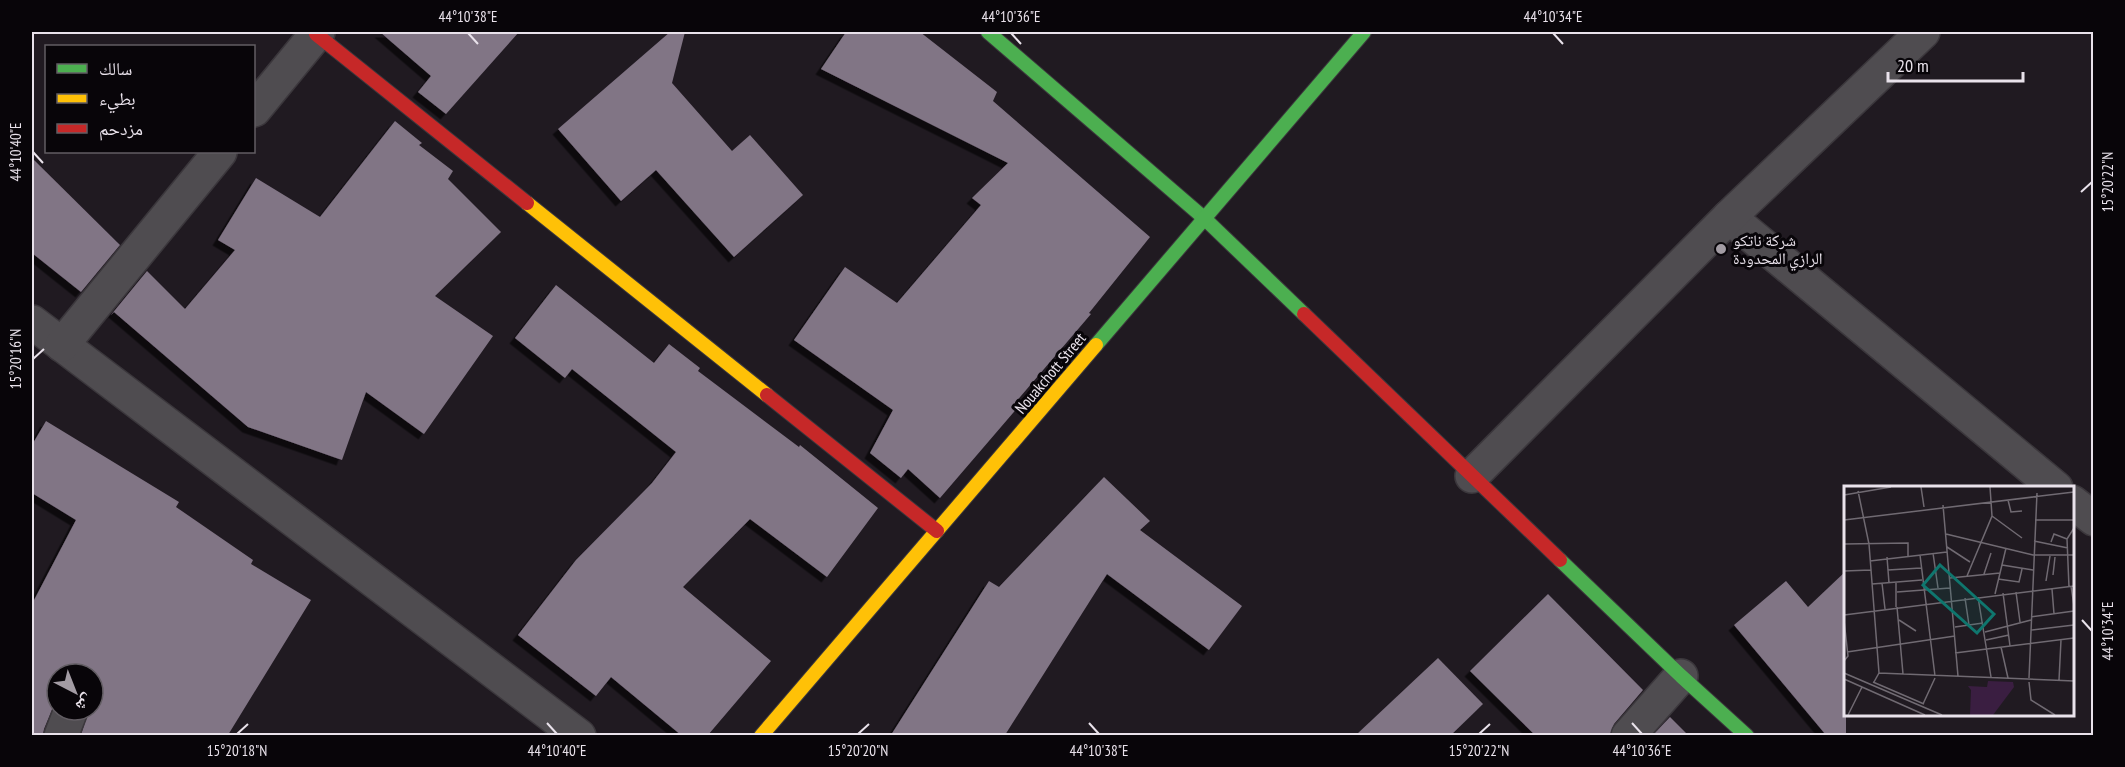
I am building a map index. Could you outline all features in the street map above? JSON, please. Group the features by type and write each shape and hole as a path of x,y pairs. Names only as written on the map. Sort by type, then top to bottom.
{"street":[{"path":"988,32 1204,218 1681,676 1747,735"},
{"name":"Nouakchott Street","path":"762,735 1364,32"},
{"path":"1472,476 1729,217 1923,32"},
{"path":"255,109 317,33 937,531"},
{"path":"62,345 219,153"},
{"path":"1729,217 2054,486"},
{"path":"32,322 579,735"},
{"path":"2074,503 2094,519"},
{"path":"1628,735 1681,676"}],"building":[{"path":"380,32 519,32 446,114 418,92 431,76"},
{"path":"670,32 685,32 672,83 732,151 750,135 803,195 734,257 656,170 621,201 558,129"},
{"path":"846,32 920,32 997,92 993,101 1150,237 1089,313 1091,314 1015,403 1019,406 940,498 908,469 901,478 870,453 893,410 794,340 845,267 897,303 981,205 972,198 1008,163 821,69"},
{"path":"395,121 422,143 419,145 453,171 448,179 501,232 435,296 493,336 424,434 366,392 342,460 248,427 114,312 111,315 147,271 185,309 235,250 218,240 256,178 320,217"},
{"path":"32,158 120,245 81,292 32,253"},
{"path":"556,285 654,363 669,344 700,368 698,371 799,447 800,445 878,508 827,577 750,519 683,587 771,661 708,735 681,735 611,677 596,696 518,635 576,560 652,483 676,452 572,369 565,378 515,338"},
{"path":"46,421 179,502 176,507 253,560 251,564 311,600 228,735 81,735 85,722 105,722 105,662 45,662 45,722 47,722 43,735 32,735 32,604 76,520 32,493 32,445"},
{"path":"1104,477 1150,521 1140,530 1242,606 1209,650 1107,574 1005,735 891,735 989,581 999,587"},
{"path":"1844,573 1846,735 1826,735 1734,625 1786,581 1808,607"},
{"path":"1548,594 1643,690 1614,724 1610,735 1535,735 1470,671"},
{"path":"1438,658 1483,704 1451,735 1356,735"},
{"path":"1670,717 1688,735 1653,735"}],"traffic: fast":[{"path":"988,32 1204,218 1304,314"},
{"path":"1096,345 1364,32"},
{"path":"1560,560 1747,736"}],"traffic: slow":[{"path":"527,203 767,395"},
{"path":"761,736 1096,345"}],"traffic: jam":[{"path":"316,34 527,203"},
{"path":"1304,314 1560,560"},
{"path":"767,395 937,531"}],"place":[{"name":"شركة ناتكو الرازي المحدودة","path":"1721,249"}]}
